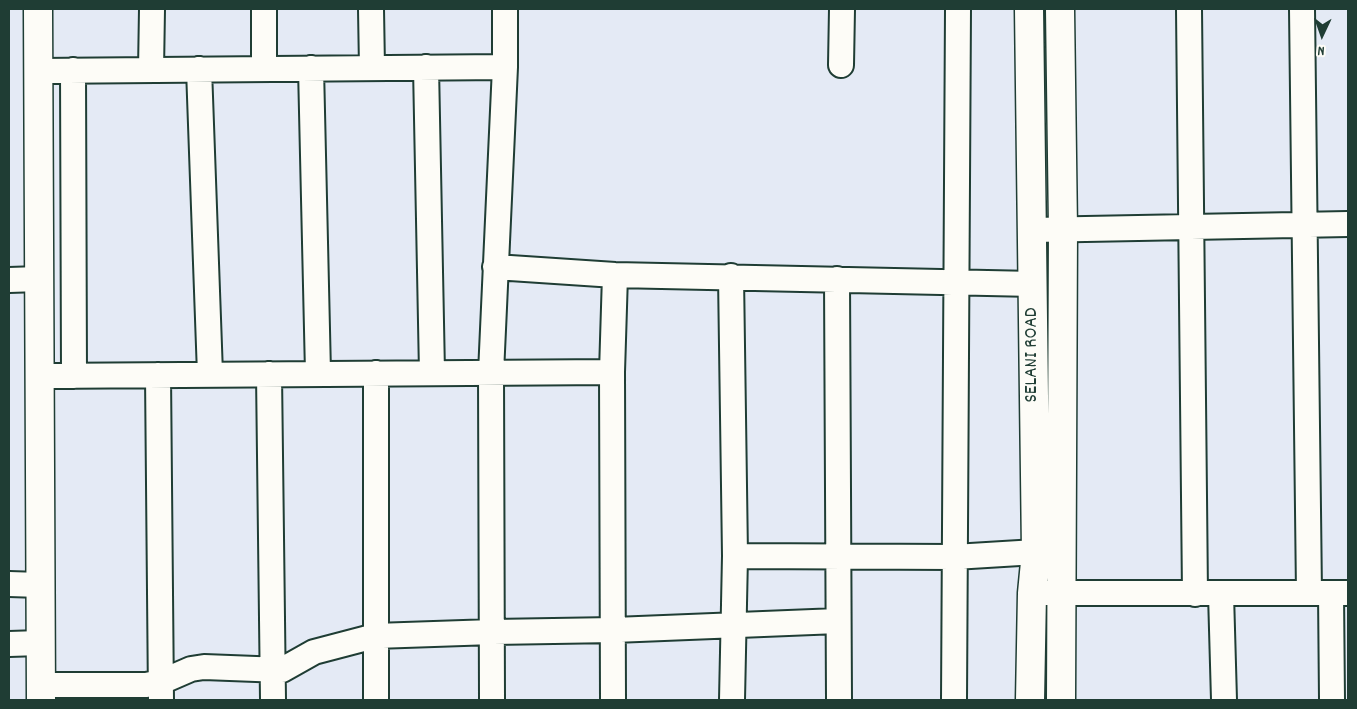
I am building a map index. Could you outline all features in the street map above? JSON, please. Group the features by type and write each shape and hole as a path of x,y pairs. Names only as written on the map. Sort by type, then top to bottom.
{"street":[{"path":"38,9 41,692 146,685 161,691"},
{"path":"151,70 152,9"},
{"path":"264,9 264,69"},
{"path":"372,9 372,68"},
{"path":"492,700 491,373 505,66 505,9"},
{"path":"841,65 842,9"},
{"path":"954,700 958,9"},
{"name":"SELANI ROAD","path":"1029,9 1036,552 1032,593 1030,700"},
{"name":"SELANI ROAD","path":"1060,9 1063,230 1061,700"},
{"path":"1189,9 1195,594"},
{"path":"1302,9 1305,224 1329,594 1332,700"},
{"path":"39,71 505,66"},
{"path":"426,67 432,373"},
{"path":"311,68 318,373"},
{"path":"200,69 210,374"},
{"path":"73,70 74,376"},
{"path":"1033,230 1348,224"},
{"path":"495,267 615,275 1034,284"},
{"path":"613,700 612,372 615,275"},
{"path":"731,276 735,556 732,624 732,700"},
{"path":"9,280 39,279"},
{"path":"837,279 838,700"},
{"path":"39,376 612,372"},
{"path":"376,373 376,700"},
{"path":"269,374 273,700"},
{"path":"158,375 161,691"},
{"path":"735,556 954,557 1036,552"},
{"path":"9,584 40,585"},
{"path":"1032,593 1329,594"},
{"path":"1221,594 1224,700"},
{"path":"161,691 192,669 204,667 273,671 291,667 314,652 375,636 614,630 838,621"},
{"path":"9,644 40,643"}]}
